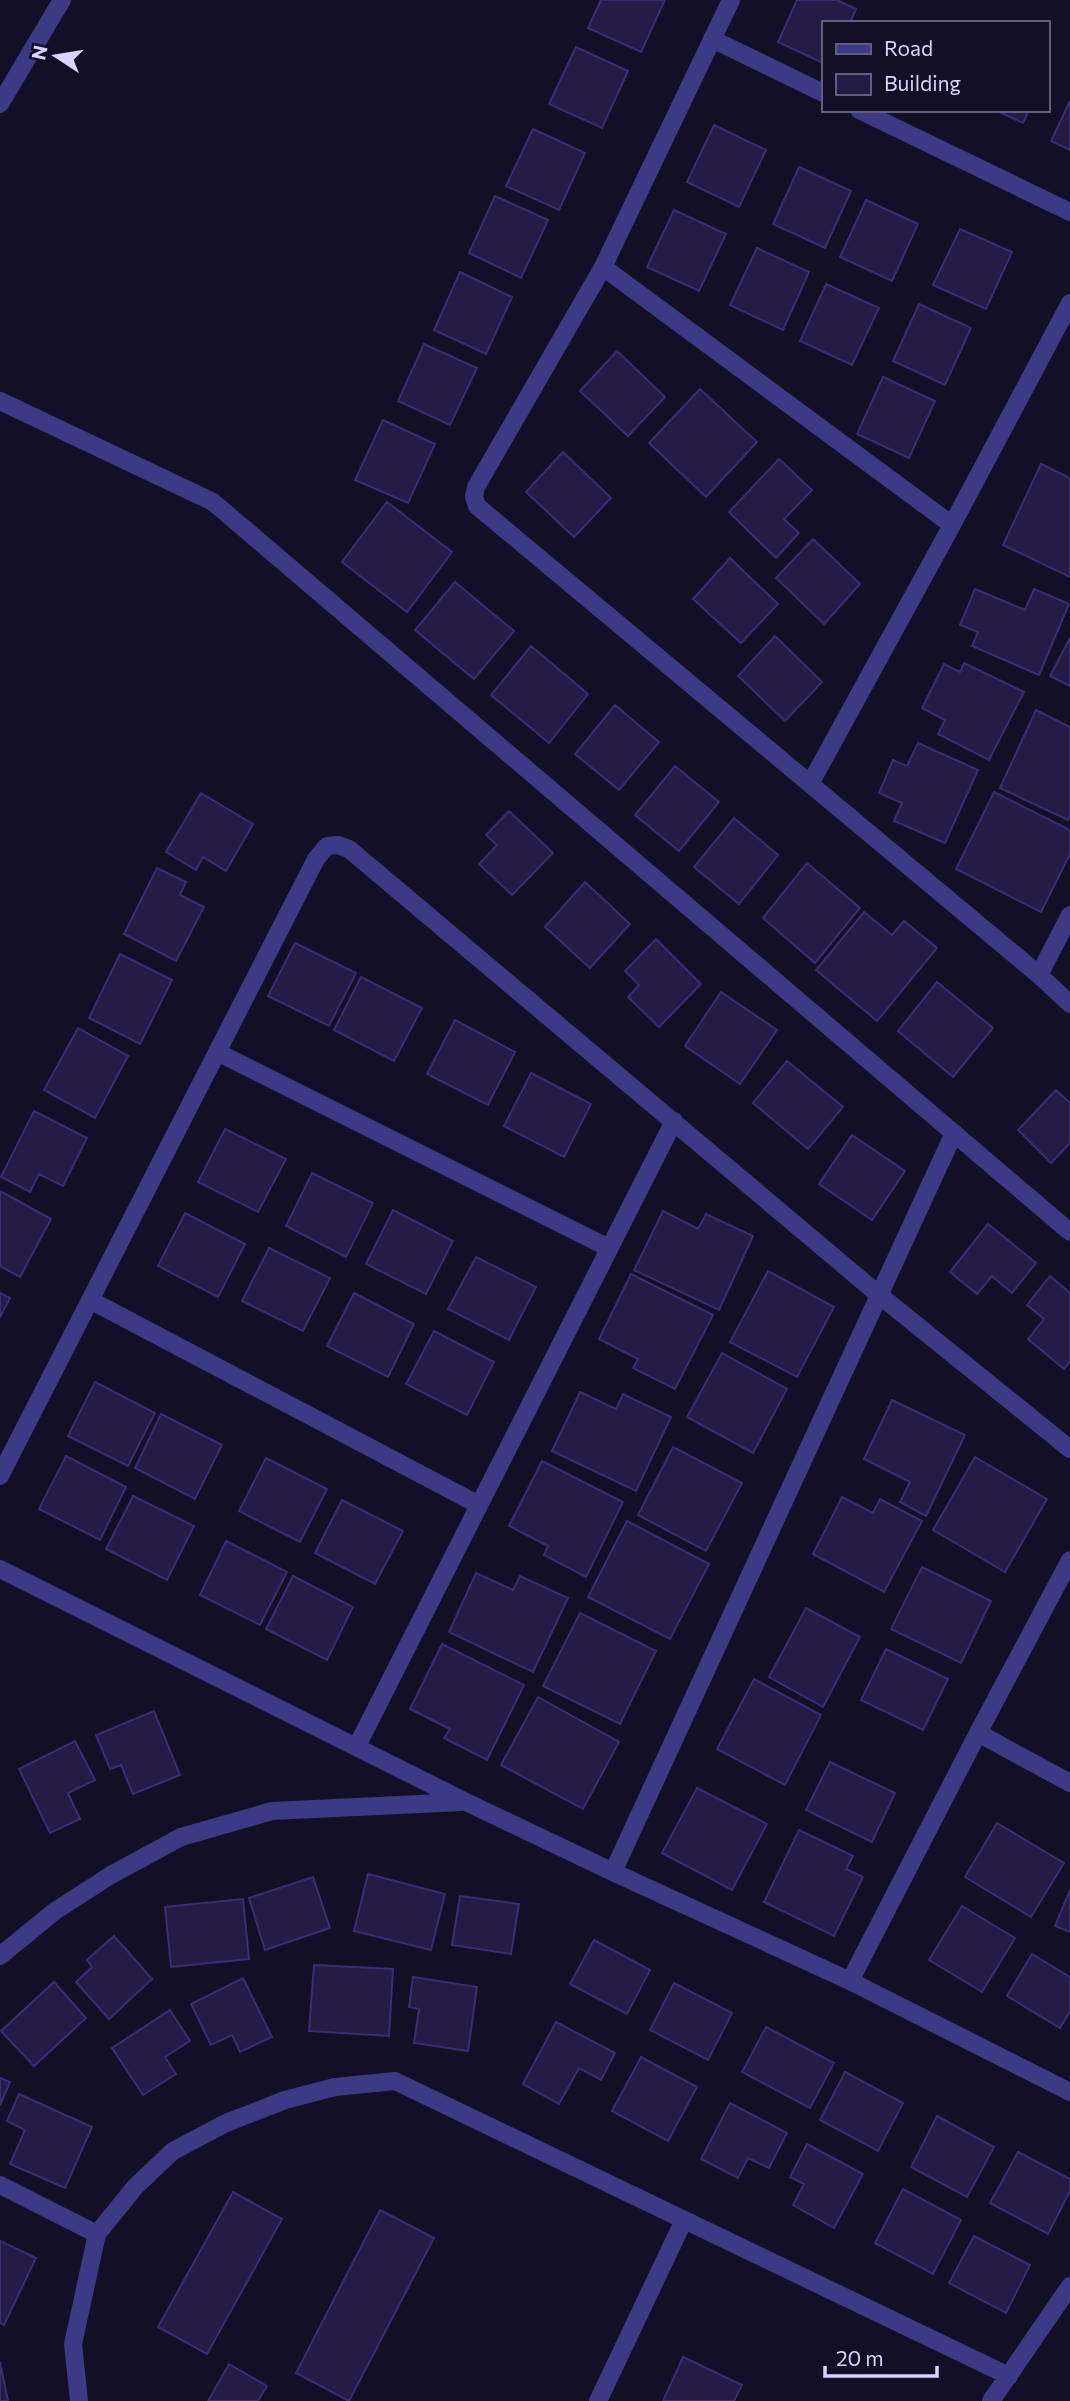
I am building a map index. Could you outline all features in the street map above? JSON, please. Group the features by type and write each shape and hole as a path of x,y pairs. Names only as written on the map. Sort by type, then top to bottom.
{"street":[{"path":"0,104 62,0"},
{"path":"731,0 603,267 476,487 474,497 477,506 1039,975 1070,1004"},
{"path":"712,39 822,93"},
{"path":"863,112 1070,212"},
{"path":"603,267 952,525"},
{"path":"810,784 1070,303"},
{"path":"0,401 213,502 1070,1232"},
{"path":"0,1476 316,859 327,846 338,845 348,849 878,1294 1070,1449"},
{"path":"1039,975 1070,915"},
{"path":"217,1052 609,1248"},
{"path":"357,1746 674,1121"},
{"path":"612,1872 954,1133"},
{"path":"90,1300 479,1505"},
{"path":"850,1981 1070,1560"},
{"path":"0,1569 466,1802 850,1981 1070,2092"},
{"path":"978,1732 1070,1783"},
{"path":"0,1956 55,1911 111,1875 181,1837 272,1811 466,1802"},
{"path":"79,2401 73,2344 97,2234 135,2187 173,2151 226,2123 285,2100 322,2090 395,2081 1009,2376"},
{"path":"0,2185 97,2234"},
{"path":"598,2401 684,2220"},
{"path":"991,2401 1070,2286"}],"building":[{"path":"601,0 665,0 641,52 588,28"},
{"path":"797,0 837,0 856,9 851,21 822,21 822,63 778,42"},
{"path":"576,47 628,71 602,128 549,104"},
{"path":"1070,101 1070,150 1051,141"},
{"path":"999,112 1028,112 1023,123"},
{"path":"714,125 766,150 739,207 687,182"},
{"path":"533,129 585,153 559,210 506,186"},
{"path":"799,167 851,191 825,248 773,224"},
{"path":"495,196 548,220 521,278 469,253"},
{"path":"866,200 918,224 892,281 840,257"},
{"path":"674,210 726,234 699,291 647,267"},
{"path":"960,229 1012,252 986,309 933,285"},
{"path":"757,248 809,272 783,330 730,305"},
{"path":"460,272 512,297 486,354 434,330"},
{"path":"826,284 879,308 852,365 800,341"},
{"path":"919,304 971,328 945,385 893,361"},
{"path":"424,344 477,368 450,425 398,401"},
{"path":"617,351 665,397 628,436 580,391"},
{"path":"883,377 935,401 909,458 857,434"},
{"path":"700,389 757,442 706,497 649,443"},
{"path":"383,420 435,444 408,503 355,480"},
{"path":"563,452 611,498 574,537 526,492"},
{"path":"779,459 812,490 784,519 799,533 776,558 729,512"},
{"path":"1041,464 1070,478 1070,577 1003,545"},
{"path":"387,502 452,552 407,612 342,562"},
{"path":"813,539 860,584 824,624 776,578"},
{"path":"730,558 778,604 741,643 693,599"},
{"path":"455,582 514,631 474,679 415,630"},
{"path":"975,589 1025,610 1034,589 1069,604 1039,675 972,646 978,632 960,625"},
{"path":"775,636 822,682 785,721 738,676"},
{"path":"1070,638 1070,686 1050,676"},
{"path":"531,646 588,694 549,743 491,695"},
{"path":"964,663 1024,692 989,760 938,734 945,720 922,708 944,664 960,672"},
{"path":"615,705 659,742 619,790 575,754"},
{"path":"1036,710 1070,727 1068,820 1000,788"},
{"path":"918,743 978,770 945,843 894,821 902,803 879,793 893,760 907,766"},
{"path":"675,766 719,802 679,851 635,815"},
{"path":"994,792 1070,830 1070,854 1041,912 956,869"},
{"path":"201,793 253,824 226,871 203,857 196,870 166,852"},
{"path":"509,811 553,853 512,895 479,864 497,845 486,835"},
{"path":"734,818 778,855 739,904 694,867"},
{"path":"807,863 860,908 815,963 763,918"},
{"path":"157,868 186,882 180,895 204,907 176,961 124,934"},
{"path":"585,882 630,924 590,968 545,927"},
{"path":"864,912 892,935 904,921 937,948 877,1021 816,970"},
{"path":"656,939 701,984 659,1027 628,997 639,985 625,971"},
{"path":"295,943 356,973 329,1026 268,996"},
{"path":"120,954 172,980 140,1044 89,1018"},
{"path":"361,977 422,1008 394,1061 334,1030"},
{"path":"937,982 993,1028 953,1077 898,1031"},
{"path":"721,992 777,1030 740,1084 685,1046"},
{"path":"455,1020 515,1052 488,1105 427,1074"},
{"path":"78,1028 128,1056 95,1118 44,1090"},
{"path":"787,1061 843,1107 808,1149 753,1103"},
{"path":"531,1073 591,1104 564,1157 504,1126"},
{"path":"1056,1090 1070,1103 1070,1143 1051,1163 1018,1130"},
{"path":"34,1111 87,1138 63,1186 39,1174 30,1192 1,1177"},
{"path":"225,1129 286,1159 258,1212 198,1182"},
{"path":"852,1135 905,1171 872,1220 819,1184"},
{"path":"312,1173 373,1203 346,1257 286,1226"},
{"path":"0,1191 51,1219 20,1277 0,1266"},
{"path":"393,1210 453,1241 426,1294 366,1264"},
{"path":"663,1211 698,1229 706,1214 753,1236 719,1310 634,1270"},
{"path":"185,1213 245,1244 218,1297 158,1266"},
{"path":"988,1224 1036,1263 1012,1293 992,1276 977,1294 950,1272"},
{"path":"269,1248 330,1278 303,1331 242,1301"},
{"path":"476,1257 536,1287 509,1340 448,1309"},
{"path":"768,1271 834,1307 797,1377 730,1342"},
{"path":"631,1274 713,1315 675,1389 633,1368 638,1359 599,1339"},
{"path":"1050,1276 1070,1293 1070,1361 1064,1369 1028,1339 1044,1319 1027,1305"},
{"path":"0,1293 10,1298 0,1317"},
{"path":"354,1293 414,1324 388,1377 327,1346"},
{"path":"434,1331 494,1362 467,1415 406,1384"},
{"path":"722,1353 787,1389 753,1453 687,1417"},
{"path":"95,1382 155,1413 128,1466 68,1436"},
{"path":"580,1392 616,1409 623,1394 671,1417 636,1491 552,1451"},
{"path":"892,1400 965,1435 926,1516 900,1502 910,1482 864,1459"},
{"path":"161,1414 222,1445 195,1499 135,1468"},
{"path":"673,1447 742,1483 706,1551 638,1515"},
{"path":"66,1456 126,1487 100,1540 39,1509"},
{"path":"975,1457 1047,1499 1005,1572 933,1530"},
{"path":"266,1458 327,1489 300,1542 239,1511"},
{"path":"542,1461 623,1502 586,1577 544,1555 548,1546 509,1526"},
{"path":"133,1496 194,1526 167,1580 106,1549"},
{"path":"842,1497 873,1513 880,1499 922,1521 884,1592 813,1554"},
{"path":"342,1500 403,1531 375,1584 315,1553"},
{"path":"627,1521 709,1564 670,1639 588,1597"},
{"path":"226,1541 287,1572 260,1625 200,1595"},
{"path":"922,1567 991,1601 961,1663 891,1629"},
{"path":"476,1573 513,1590 520,1576 568,1598 533,1672 449,1632"},
{"path":"293,1576 353,1607 327,1660 266,1629"},
{"path":"806,1608 860,1637 823,1707 769,1677"},
{"path":"580,1613 656,1651 620,1724 543,1686"},
{"path":"442,1644 524,1685 487,1760 444,1738 450,1729 410,1709"},
{"path":"886,1649 948,1679 923,1730 861,1700"},
{"path":"754,1679 821,1715 785,1785 717,1749"},
{"path":"538,1697 619,1742 583,1809 501,1765"},
{"path":"154,1711 180,1775 133,1794 121,1765 110,1769 96,1735"},
{"path":"75,1741 95,1780 68,1793 80,1819 50,1833 19,1769"},
{"path":"830,1762 895,1793 872,1842 806,1810"},
{"path":"697,1788 767,1824 732,1890 662,1853"},
{"path":"997,1823 1064,1863 1031,1917 965,1877"},
{"path":"799,1830 853,1856 846,1869 863,1877 834,1936 764,1902"},
{"path":"368,1874 445,1894 431,1950 354,1931"},
{"path":"313,1877 330,1928 265,1950 249,1898"},
{"path":"1070,1890 1070,1932 1055,1926"},
{"path":"460,1896 519,1904 511,1954 452,1945"},
{"path":"243,1899 249,1959 171,1967 165,1907"},
{"path":"962,1906 1015,1938 982,1992 929,1960"},
{"path":"114,1936 152,1979 109,2019 76,1982 92,1967 87,1960"},
{"path":"594,1940 650,1970 627,2014 570,1984"},
{"path":"1032,1954 1070,1977 1070,2011 1060,2028 1007,1996"},
{"path":"314,1965 393,1969 389,2036 309,2031"},
{"path":"413,1977 477,1987 468,2051 414,2043 419,2009 409,2007"},
{"path":"243,1978 272,2037 240,2052 232,2035 211,2045 191,2004"},
{"path":"54,1982 86,2018 34,2066 1,2031"},
{"path":"674,1983 732,2013 708,2060 650,2030"},
{"path":"170,2010 190,2041 165,2057 176,2074 143,2095 112,2048"},
{"path":"556,2022 615,2053 601,2080 579,2068 559,2104 523,2084"},
{"path":"766,2027 834,2063 810,2108 742,2072"},
{"path":"641,2057 697,2087 668,2141 612,2111"},
{"path":"845,2072 903,2103 878,2151 820,2120"},
{"path":"0,2078 10,2082 0,2105"},
{"path":"19,2094 92,2127 65,2188 10,2164 25,2130 7,2121"},
{"path":"730,2103 787,2133 769,2168 748,2158 738,2178 701,2159"},
{"path":"937,2116 994,2147 967,2197 911,2167"},
{"path":"807,2144 863,2174 834,2228 793,2205 804,2184 790,2177"},
{"path":"1018,2152 1070,2179 1070,2191 1048,2234 990,2203"},
{"path":"903,2189 961,2220 933,2274 875,2243"},
{"path":"233,2192 282,2219 207,2354 158,2327"},
{"path":"380,2210 434,2238 349,2401 296,2373"},
{"path":"974,2236 1030,2265 1006,2313 949,2283"},
{"path":"0,2241 36,2258 4,2325 0,2323"},
{"path":"683,2357 742,2385 734,2401 663,2401"},
{"path":"0,2362 8,2401 0,2401"},
{"path":"229,2364 267,2386 258,2401 208,2401"}]}
